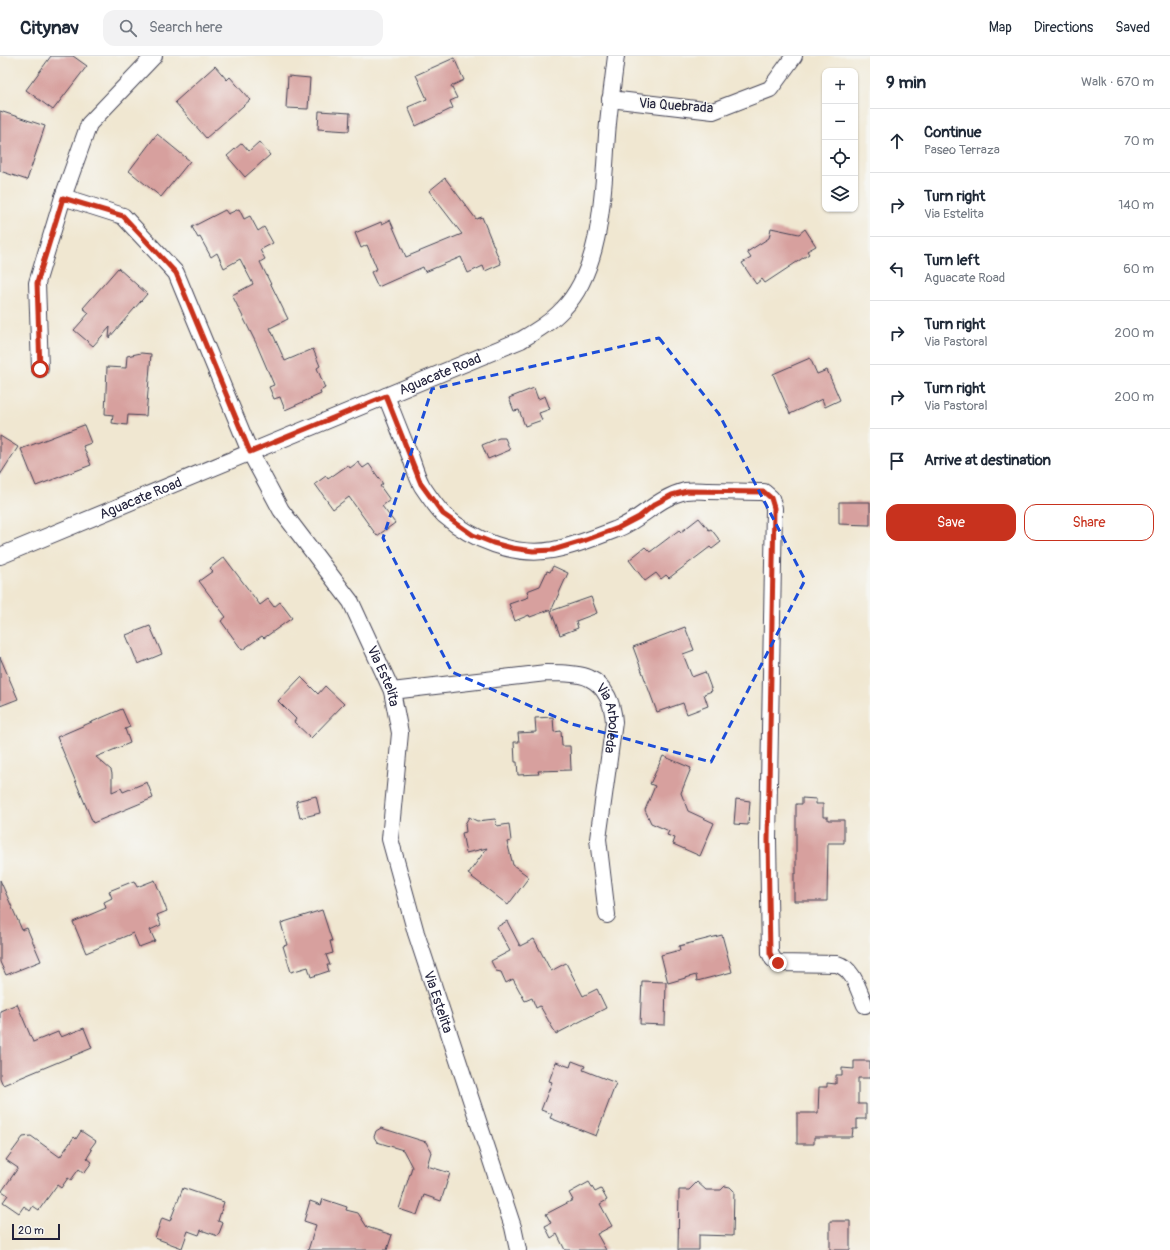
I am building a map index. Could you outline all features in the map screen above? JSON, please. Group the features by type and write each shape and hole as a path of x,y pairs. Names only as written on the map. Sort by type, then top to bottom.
{"street":[{"path":"40,369 37,283 63,198 88,124 154,56"},
{"name":"Aguacate Road","path":"0,556 521,340 547,323 564,309 578,288 588,268 594,245 601,211 610,99 616,56"},
{"name":"Via Quebrada","path":"610,99 713,111 770,89 794,56"},
{"name":"Via Estelita","path":"63,198 123,216 176,273 250,452 281,510 351,602 392,691 400,733 390,839 416,933 510,1220 518,1250"},
{"path":"386,396 421,484 432,500 443,514 458,525 473,535 493,543 533,551 553,550 618,528 639,517 655,504 672,495 687,491 764,492 771,498 774,508 768,840 770,953 773,959 778,963 837,964 844,966 849,971 865,1005"},
{"name":"Via Arboleda","path":"392,691 546,673 568,674 589,678 600,686 608,697 613,709 614,722 598,839 607,915"}],"highlighted area":[{"path":"659,338 719,414 805,580 711,762 572,724 452,672 383,538 432,389"}],"building":[{"path":"51,56 73,56 87,66 53,110 26,90"},
{"path":"454,58 464,80 451,86 457,98 450,101 453,108 416,126 408,107 427,99 416,75"},
{"path":"215,66 227,80 230,77 250,100 206,138 175,102"},
{"path":"288,76 310,78 308,109 286,108"},
{"path":"0,111 45,126 27,180 0,171"},
{"path":"319,111 350,113 349,131 318,129"},
{"path":"157,134 190,161 161,197 129,171"},
{"path":"259,142 270,155 245,177 227,156 242,143 249,151"},
{"path":"445,178 476,219 482,217 501,264 485,271 483,266 468,273 461,257 425,272 423,267 378,287 371,272 377,269 367,245 361,248 355,233 381,222 382,224 390,220 406,257 462,234 429,191"},
{"path":"239,209 244,219 250,216 258,231 264,227 273,243 260,250 265,259 260,262 288,319 270,328 285,361 313,349 320,366 317,368 325,388 320,391 321,394 285,410 280,397 274,399 269,387 274,385 256,343 232,295 253,284 240,259 224,268 217,253 211,257 200,237 198,238 192,227 225,210 228,214"},
{"path":"771,228 799,234 805,229 816,246 807,251 809,254 765,283 762,279 756,284 742,263 751,258 747,252 769,238"},
{"path":"118,268 147,294 109,338 110,327 93,346 74,330 89,313 83,308"},
{"path":"141,353 151,354 146,416 128,415 127,425 112,423 113,415 105,414 107,367 126,368 127,356"},
{"path":"810,358 817,374 827,370 840,400 825,407 822,399 790,414 773,374"},
{"path":"534,388 538,399 545,396 550,409 539,413 542,420 525,426 519,410 514,411 509,398"},
{"path":"84,425 91,443 83,446 91,465 36,486 21,449"},
{"path":"0,436 18,447 0,475"},
{"path":"499,438 505,438 510,450 488,459 482,445"},
{"path":"358,462 363,468 369,464 383,484 380,486 390,500 382,506 395,523 377,536 349,497 333,509 315,484 326,476 328,479 348,465 350,468"},
{"path":"839,502 870,502 870,525 839,524"},
{"path":"699,518 709,530 711,529 721,542 712,549 710,547 669,578 666,575 661,579 656,573 645,581 629,560 645,547 650,552 679,530 681,532"},
{"path":"224,557 260,605 268,599 274,607 280,602 292,618 264,638 262,636 242,650 221,621 226,617 199,581 213,571 210,568"},
{"path":"553,566 568,573 552,609 530,617 529,615 515,621 509,604 529,597 527,591 540,586 547,571 550,572"},
{"path":"591,597 597,613 576,621 578,628 560,635 551,611"},
{"path":"150,626 162,654 138,664 126,635"},
{"path":"685,627 694,650 683,654 692,677 705,672 712,691 704,694 708,706 687,714 683,703 657,712 633,647"},
{"path":"0,657 18,699 0,706"},
{"path":"301,677 318,694 325,686 344,704 311,738 294,722 296,719 278,701"},
{"path":"122,709 130,727 125,729 130,743 96,757 111,770 112,792 121,788 123,792 147,782 153,798 93,823 57,737"},
{"path":"553,717 554,732 561,731 562,746 570,746 571,770 538,771 539,774 518,775 517,762 515,762 514,742 519,742 518,733 536,732 535,718"},
{"path":"663,756 691,768 681,793 688,811 714,823 700,856 673,844 675,838 667,835 669,831 651,823 645,810 655,786 650,784"},
{"path":"316,796 320,813 300,818 296,801"},
{"path":"802,798 816,799 816,804 823,804 823,817 828,817 828,820 844,820 844,843 828,843 827,901 794,901 794,874 796,874 796,804 802,804"},
{"path":"736,799 750,801 748,825 734,824"},
{"path":"469,817 477,821 495,819 497,826 509,824 511,841 507,842 513,865 529,877 508,905 468,874 487,848 466,853 462,833 466,832 465,824"},
{"path":"0,880 22,930 27,928 41,961 6,975 0,962"},
{"path":"155,880 167,911 157,915 161,925 150,930 155,941 139,947 133,933 86,953 73,922 106,908 104,902 112,898 109,891 134,881 137,887"},
{"path":"322,910 332,941 330,941 333,953 326,955 330,965 327,965 329,971 311,977 308,967 291,972 283,946 287,945 281,923"},
{"path":"507,921 520,946 534,939 551,971 566,963 583,996 597,989 606,1008 556,1034 540,1006 536,1008 532,998 525,1001 513,979 506,983 501,972 496,971 491,961 510,951 497,927"},
{"path":"722,935 732,972 697,981 696,975 668,983 661,955 680,950 679,946"},
{"path":"642,981 666,982 665,1025 640,1024"},
{"path":"17,1004 33,1042 58,1032 61,1037 84,1028 92,1048 3,1085 0,1078 0,1011"},
{"path":"572,1061 585,1066 583,1070 616,1083 596,1136 550,1118 552,1114 541,1110 552,1082 549,1081 556,1062 570,1067"},
{"path":"854,1061 870,1061 870,1078 858,1078 858,1104 866,1104 866,1119 857,1119 857,1129 853,1129 852,1137 814,1137 814,1144 797,1144 797,1113 818,1113 819,1087 827,1087 827,1083 836,1084 836,1075 842,1075 842,1068 854,1069"},
{"path":"381,1128 426,1142 431,1152 427,1166 450,1173 441,1201 424,1195 417,1215 399,1209 412,1167 403,1150 377,1142 374,1137 376,1131"},
{"path":"81,1131 96,1141 90,1149 92,1150 87,1158 92,1162 84,1173 79,1169 71,1180 68,1178 61,1188 57,1185 39,1210 33,1206 30,1211 24,1206 19,1213 3,1202 8,1195 2,1191 18,1168 6,1160 23,1137 31,1136 60,1157 74,1137 76,1139"},
{"path":"589,1182 595,1192 601,1189 607,1200 600,1204 612,1226 597,1234 606,1250 565,1250 557,1234 551,1238 545,1226 551,1223 546,1214 573,1200 569,1193"},
{"path":"697,1182 706,1190 721,1190 725,1186 730,1187 734,1191 733,1236 699,1235 699,1250 678,1250 679,1190 689,1190"},
{"path":"183,1188 224,1202 218,1221 223,1223 218,1236 201,1230 199,1235 188,1231 182,1248 155,1238 162,1218 170,1221"},
{"path":"323,1199 347,1207 346,1210 358,1213 367,1227 392,1235 387,1250 308,1250 316,1225 304,1221 310,1201 321,1205"},
{"path":"830,1221 850,1221 850,1250 830,1250"}],"route":[{"path":"40,369 37,283 63,198 123,216 176,273 250,452 386,396 421,484 443,514 473,535 493,543 533,551 553,550 618,528 639,517 655,504 672,495 687,491 764,492 771,498 774,508 768,840 770,953 773,959 778,963"}]}
